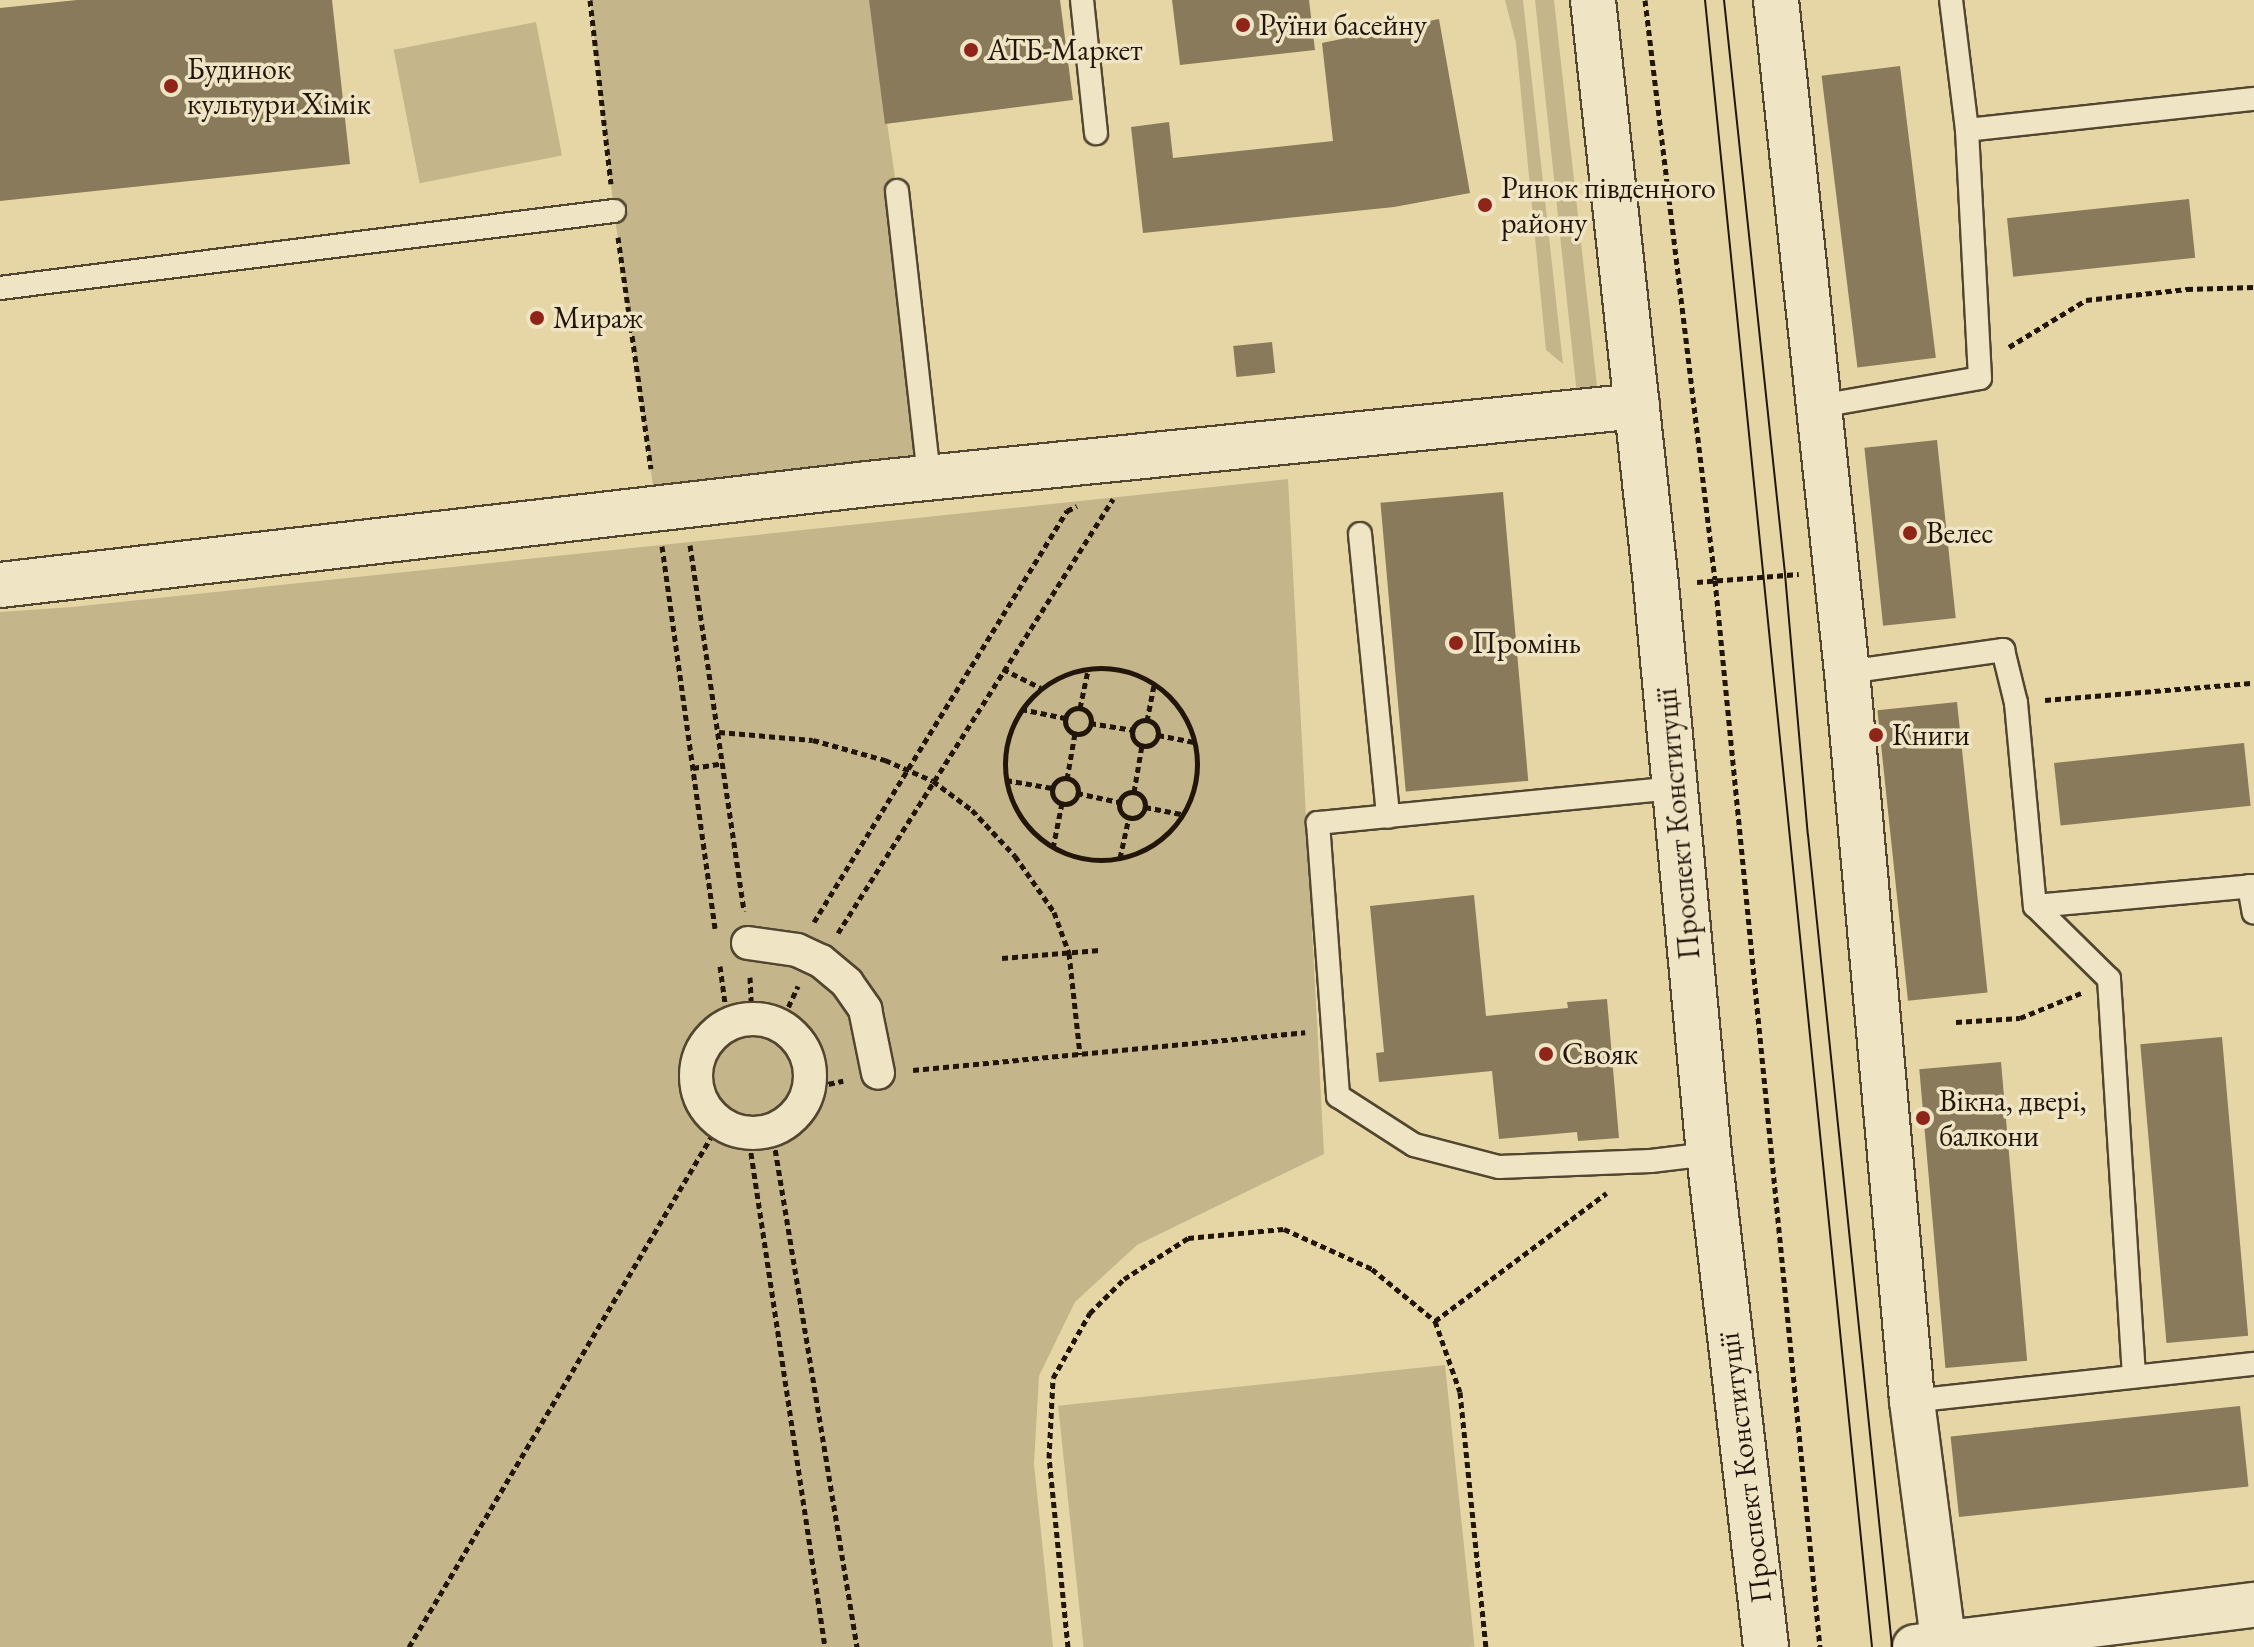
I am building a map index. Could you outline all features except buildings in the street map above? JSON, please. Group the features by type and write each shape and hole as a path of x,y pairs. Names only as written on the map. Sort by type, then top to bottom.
{"street":[{"name":"Проспект Конституції","path":"1593,0 1656,585 1709,1154 1766,1647"},
{"path":"1776,0 1847,672 1934,1645 2254,1605"},
{"path":"0,585 670,506 1637,406"},
{"path":"748,943 809,956 847,983 865,1009 878,1073"},
{"path":"740,1022 780,1025 795,1036 808,1060 809,1088 796,1113 746,1129 706,1108 698,1090 696,1071 701,1052 712,1036 740,1022"}],"lane":[{"path":"1082,0 1096,133"},
{"path":"1820,406 1980,378 1967,130 1951,0"},
{"path":"1967,130 2254,99"},
{"path":"897,191 929,478"},
{"path":"0,288 614,211"},
{"path":"1360,534 1388,817"},
{"path":"1847,672 2003,650 2016,703 2035,906 2109,979 2134,1376"},
{"path":"1675,788 1318,823 1338,1096 1414,1145 1499,1167 1651,1161 1709,1154"},
{"path":"2035,906 2252,886 2254,913"},
{"path":"1912,1401 2254,1364"}],"path":[{"path":"590,0 614,211 670,506 719,732 748,943 740,1022"},
{"path":"1645,0 1715,580 1820,1647"},
{"path":"1981,363 2086,300 2187,289 2254,287"},
{"path":"809,956 933,781 1120,488 1107,494"},
{"path":"809,956 908,770 1067,511 1080,505"},
{"path":"670,506 693,768 716,934"},
{"path":"1656,585 1836,572"},
{"path":"1003,669 1041,688"},
{"path":"1080,708 1088,669"},
{"path":"1088,669 1130,672 1154,684 1181,710 1195,742 1197,771 1190,803 1171,830 1146,850 1120,858 1082,859 1053,848 1028,828 1012,802 1006,780 1007,740 1021,709 1041,688 1068,673 1088,669"},
{"path":"2016,703 2254,683"},
{"path":"1147,721 1154,684"},
{"path":"1080,708 1089,715 1090,723 1083,732 1075,733 1066,726 1065,718 1069,711 1080,708"},
{"path":"1021,709 1065,718"},
{"path":"1147,721 1154,724 1158,735 1154,742 1142,745 1135,741 1133,730 1137,723 1147,721"},
{"path":"1090,723 1133,730"},
{"path":"719,732 813,740 885,760 933,781 972,810 1015,856 1054,912 1069,953 1080,1054"},
{"path":"1067,779 1075,733"},
{"path":"1158,735 1195,742"},
{"path":"1134,792 1142,745"},
{"path":"693,768 723,763"},
{"path":"1067,779 1076,786 1077,793 1070,803 1062,803 1055,800 1052,788 1059,780 1067,779"},
{"path":"1006,780 1052,788"},
{"path":"1134,792 1144,799 1145,807 1138,816 1129,817 1120,810 1120,802 1123,795 1134,792"},
{"path":"1077,793 1120,802"},
{"path":"1053,848 1062,803"},
{"path":"1145,807 1182,814"},
{"path":"1120,858 1129,817"},
{"path":"1002,958 1100,950"},
{"path":"720,964 740,1022"},
{"path":"1956,1022 2020,1018 2109,979"},
{"path":"809,1088 878,1073 1333,1029"},
{"path":"409,1647 746,1129"},
{"path":"746,1129 825,1647"},
{"path":"746,1129 857,1647"},
{"path":"1435,1321 1651,1161"},
{"path":"1068,1647 1049,1458 1053,1378 1090,1313 1124,1279 1188,1238 1284,1229 1372,1269 1435,1321 1460,1392 1486,1647"}],"shaded area":[{"path":"590,0 869,0 897,191 929,478 656,507 614,211"},
{"path":"1505,0 1523,0 1563,364 1546,350 1516,43"},
{"path":"1535,0 1554,0 1597,386 1577,395"},
{"path":"536,22 562,156 420,183 394,50"},
{"path":"1288,479 1324,1154 1137,1245 1075,1302 1039,1376 1034,1464 1053,1647 0,1647 0,612 72,607"},
{"path":"1445,1365 1475,1646 1083,1647 1058,1406"}],"tram line":[{"path":"1705,0 1872,1647"},
{"path":"1724,0 1785,574 1808,835 1892,1647"}],"place":[{"name":"Руїни басейну","path":"1243,25"},
{"name":"АТБ-Маркет","path":"971,50"},
{"name":"Будинок культури Хімік","path":"171,86"},
{"name":"Ринок південного району","path":"1485,205"},
{"name":"Мираж","path":"537,318"},
{"name":"Велес","path":"1910,533"},
{"name":"Промінь","path":"1456,643"},
{"name":"Книги","path":"1876,735"},
{"name":"Свояк","path":"1546,1054"},
{"name":"Вікна, двері, балкони","path":"1923,1118"}]}
